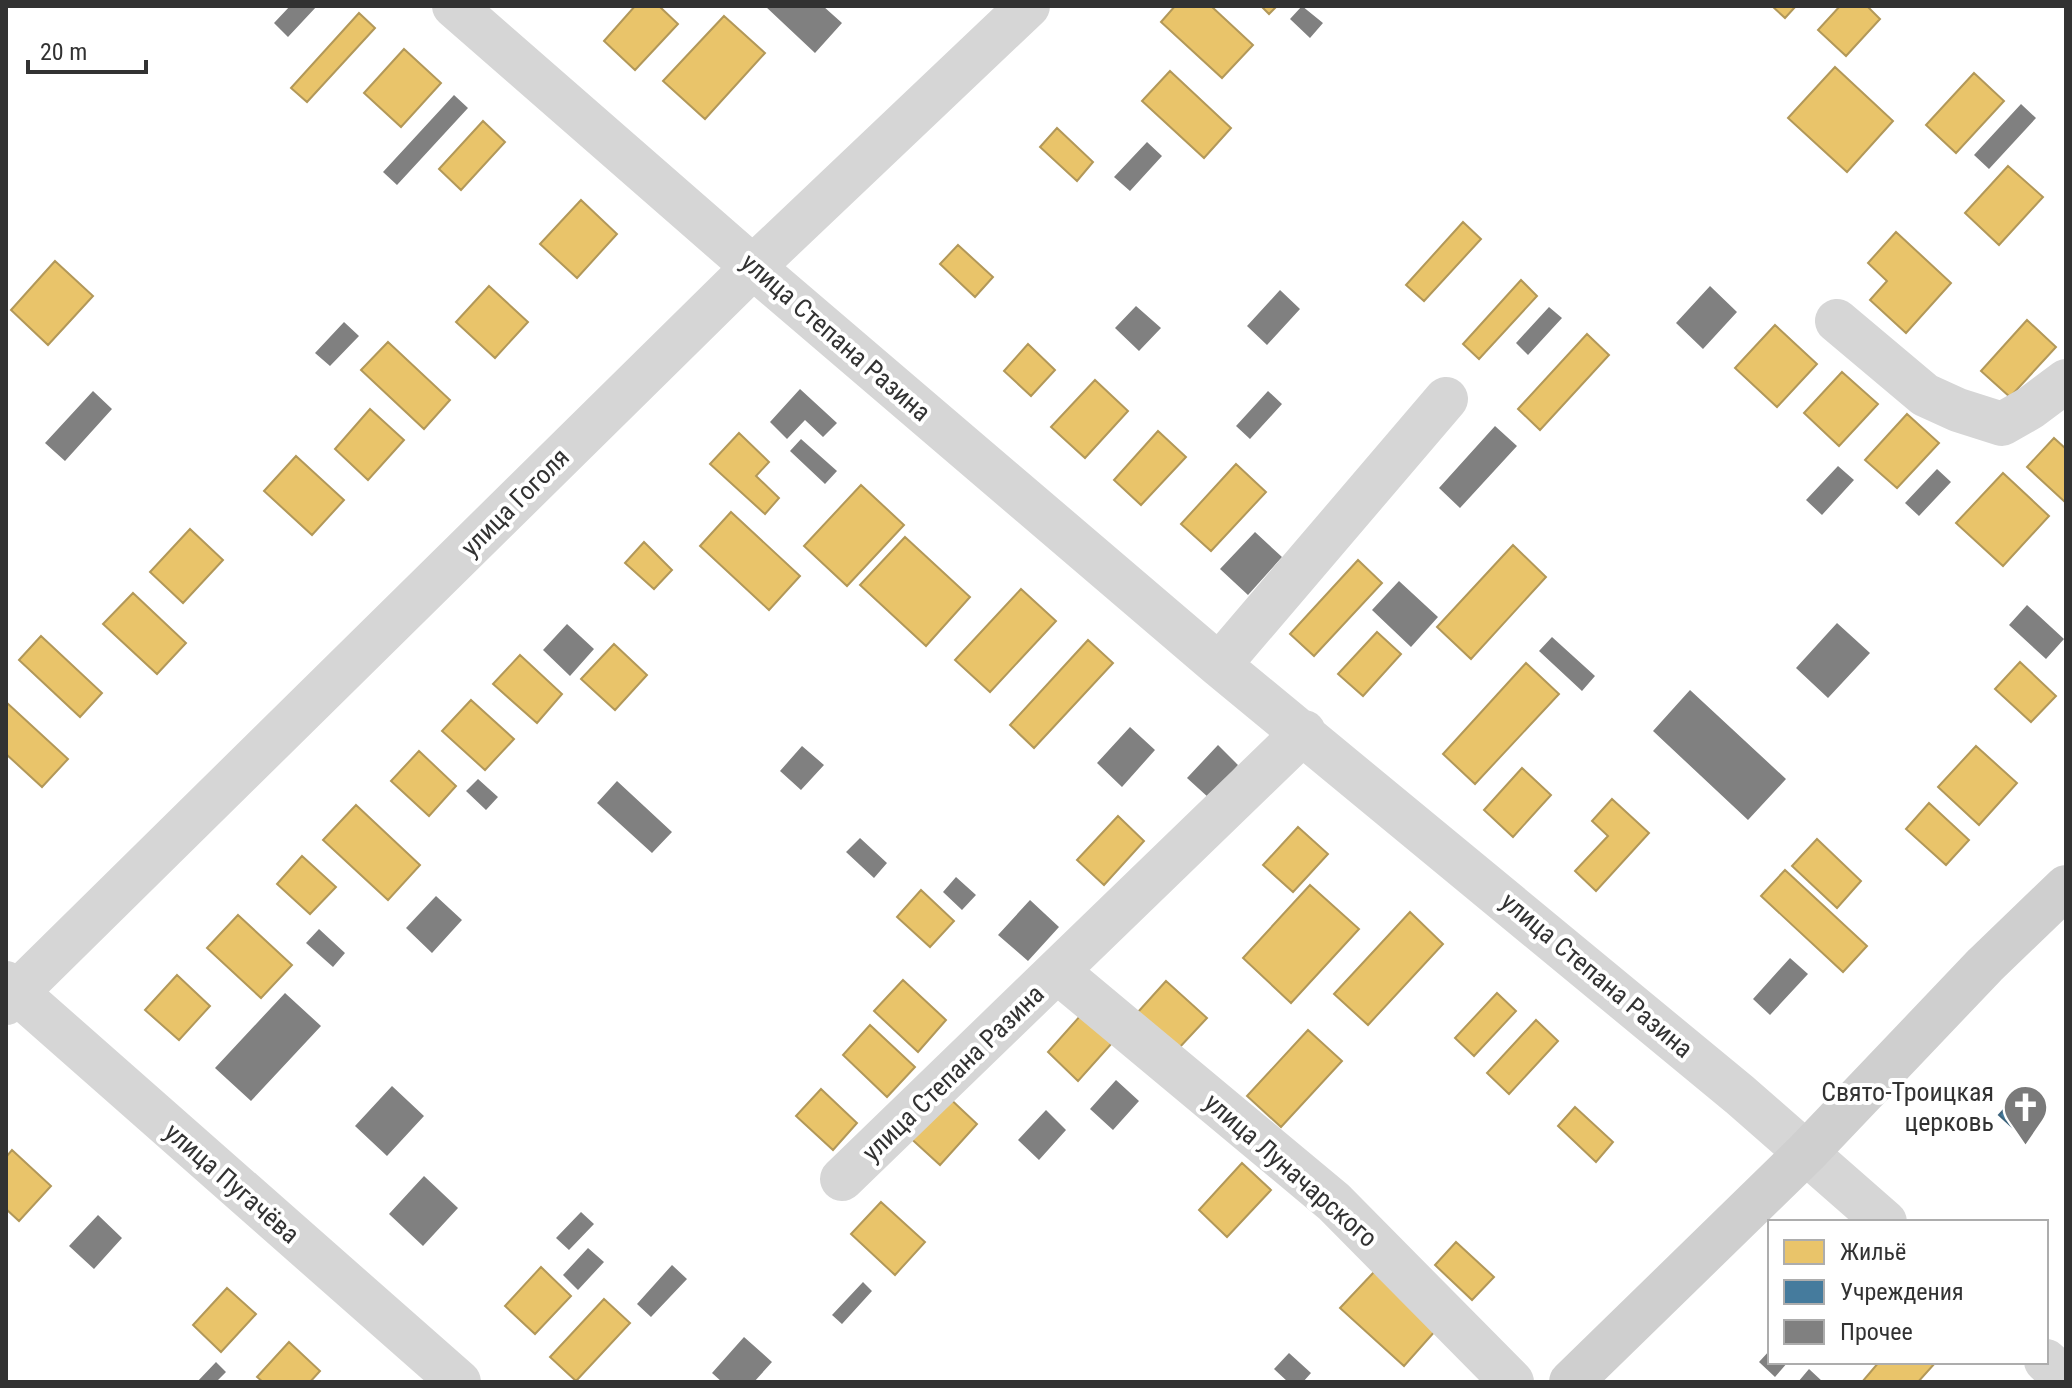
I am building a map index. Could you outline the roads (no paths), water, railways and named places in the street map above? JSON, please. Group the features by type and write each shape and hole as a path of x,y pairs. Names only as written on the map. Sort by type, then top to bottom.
{"main road":[{"path":"1571,1382 1806,1153 1985,965 2066,887"}],"street":[{"name":"улица Степана Разина","path":"454,6 753,267 1219,665 1304,732 1728,1085 1883,1220"},
{"name":"улица Гоголя","path":"10,993 753,267 1028,6"},
{"path":"1837,321 1925,395 1958,410 2002,424 2066,381"},
{"path":"1219,665 1446,399"},
{"name":"улица Степана Разина","path":"842,1179 1304,732"},
{"name":"улица Луначарского","path":"1058,972 1334,1202 1512,1382"},
{"name":"улица Пугачёва","path":"10,993 459,1382"},
{"path":"2048,1363 2066,1379"}],"place":[{"name":"Свято-Троицкая церковь","path":"2025,1146"}]}
